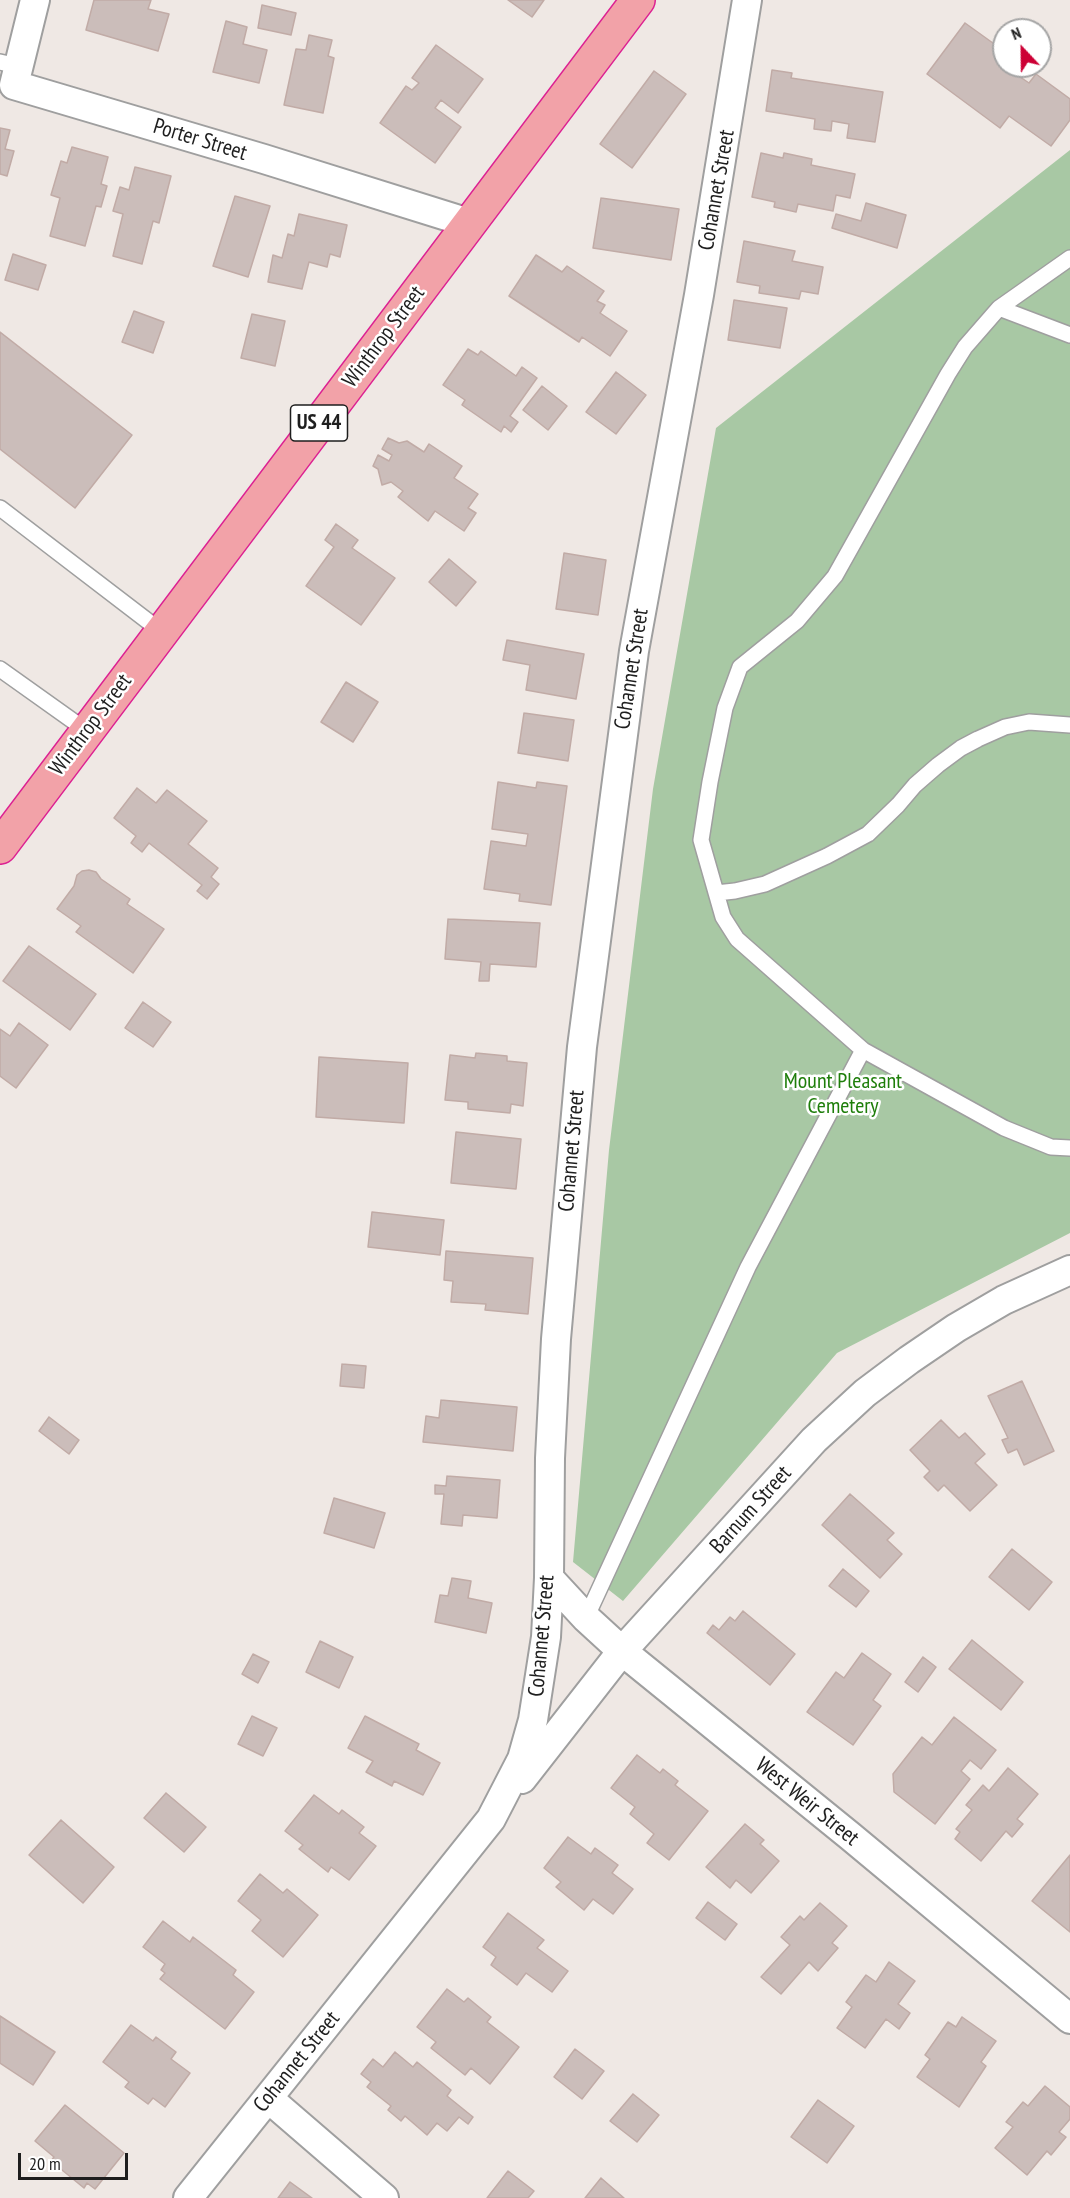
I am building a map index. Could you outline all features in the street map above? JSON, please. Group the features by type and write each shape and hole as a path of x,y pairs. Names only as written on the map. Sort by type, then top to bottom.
{"highway":[{"name":"Winthrop Street","path":"0,847 638,0"}],"street":[{"name":"Porter Street","path":"35,0 9,64 14,85 469,223"},
{"name":"Cohannet Street","path":"188,2198 491,1819 522,1759 533,1720 546,1637 554,1375 582,1047 634,651 699,295 747,0"},
{"name":"Barnum Street","path":"491,1819 622,1651 814,1440 865,1393 956,1328 1004,1300 1070,1270"},
{"name":"West Weir Street","path":"549,1578 586,1618 622,1651 883,1863 1070,2019"},
{"path":"268,2098 384,2198"}],"lane":[{"path":"1070,258 999,308 965,347 835,576 797,621 740,667 725,708 701,840 723,917 737,939 863,1050 1004,1128 1051,1147 1070,1148"},
{"path":"999,308 1070,335"},
{"path":"0,508 162,632"},
{"path":"0,669 87,731"},
{"path":"716,893 765,884 827,856 867,834 931,772 961,748 978,739 1005,727 1029,723 1070,724"},
{"path":"586,1618 748,1267 863,1050"}],"green space":[{"name":"Mount Pleasant Cemetery","path":"1070,150 1070,1233 837,1353 623,1601 573,1562 609,1150 653,789 716,428"}],"building":[{"path":"94,0 151,0 148,9 169,14 158,51 86,30"},
{"path":"508,0 544,0 532,17"},
{"path":"262,5 296,13 291,35 258,28"},
{"path":"226,21 247,27 243,44 267,50 259,83 213,72"},
{"path":"965,23 992,42 992,78 1022,78 1029,83 1033,78 1041,78 1070,99 1070,120 1051,146 1009,116 1000,128 927,74"},
{"path":"309,35 332,40 328,56 334,58 323,113 284,105 296,49 306,50"},
{"path":"436,45 483,79 458,113 441,100 435,108 461,127 435,163 380,123 406,86 412,90 419,83 412,78"},
{"path":"772,70 792,73 791,78 883,92 875,142 847,138 849,124 832,121 831,131 814,129 815,119 766,111"},
{"path":"654,71 686,94 632,168 600,144"},
{"path":"0,128 10,130 5,149 14,151 7,176 0,174"},
{"path":"72,147 108,157 101,184 107,186 101,207 96,206 85,246 50,236 60,198 51,195 61,161 67,163"},
{"path":"761,153 783,158 784,153 812,159 811,165 855,174 850,198 836,195 833,211 798,204 796,212 774,207 775,202 752,197"},
{"path":"135,167 171,176 159,223 153,221 142,264 113,256 123,214 113,211 120,187 129,190"},
{"path":"235,196 270,206 248,277 213,266"},
{"path":"601,198 679,209 671,260 593,248"},
{"path":"866,203 906,215 897,248 832,228 836,214 861,221"},
{"path":"299,214 347,225 340,257 330,254 327,267 309,262 302,289 268,282 273,255 282,258 288,234 294,236"},
{"path":"744,241 795,251 792,261 823,267 818,294 801,291 799,299 759,293 760,286 737,282"},
{"path":"13,254 46,265 38,290 5,280"},
{"path":"536,255 562,272 567,266 604,291 597,301 605,305 600,313 627,331 610,356 582,337 579,342 509,296"},
{"path":"734,300 787,308 780,348 728,340"},
{"path":"134,311 164,322 153,353 122,342"},
{"path":"252,314 285,321 275,366 241,358"},
{"path":"0,332 132,435 75,508 0,449"},
{"path":"468,349 478,355 481,351 516,376 522,367 537,378 510,416 518,422 511,432 504,426 501,432 462,405 465,400 443,385"},
{"path":"616,372 646,395 616,434 586,412"},
{"path":"542,386 567,406 548,430 523,410"},
{"path":"388,438 399,443 407,441 424,452 429,444 462,466 454,478 478,494 468,508 476,513 464,531 435,511 428,521 398,497 403,491 391,482 382,485 378,469 373,466 378,455 389,461 392,455 382,449"},
{"path":"336,524 358,540 352,548 395,578 361,625 306,586 334,547 325,540"},
{"path":"564,553 606,560 598,615 556,609"},
{"path":"449,559 476,582 456,606 429,582"},
{"path":"507,640 584,654 576,699 526,690 530,665 503,660"},
{"path":"346,682 378,702 353,742 321,722"},
{"path":"524,713 574,720 568,761 518,753"},
{"path":"498,782 536,788 537,782 567,786 551,905 519,901 520,894 484,889 491,841 526,846 528,834 492,829"},
{"path":"137,788 156,803 167,790 207,821 188,844 218,868 211,877 219,884 207,899 197,891 202,885 149,843 142,852 131,843 136,836 114,818"},
{"path":"89,870 96,872 101,879 130,899 127,904 164,929 133,973 76,932 81,926 57,909 74,886 77,875"},
{"path":"448,919 540,923 536,967 490,964 489,981 479,981 481,962 445,959"},
{"path":"29,946 96,994 70,1030 3,981"},
{"path":"143,1002 171,1022 153,1047 125,1028"},
{"path":"19,1023 48,1045 16,1088 0,1076 0,1029 10,1036"},
{"path":"476,1053 507,1056 507,1061 527,1063 523,1106 511,1104 510,1113 468,1109 468,1102 445,1100 450,1055 475,1058"},
{"path":"319,1057 408,1063 404,1123 316,1117"},
{"path":"456,1132 521,1139 516,1189 451,1183"},
{"path":"372,1212 444,1220 440,1255 368,1247"},
{"path":"446,1251 533,1258 528,1314 485,1310 486,1304 451,1302 453,1281 444,1280"},
{"path":"342,1364 366,1366 364,1388 340,1386"},
{"path":"1022,1381 1054,1451 1024,1465 1017,1449 1008,1453 1002,1440 1008,1438 988,1396"},
{"path":"441,1400 517,1407 513,1451 423,1442 426,1416 439,1418"},
{"path":"49,1417 79,1440 69,1454 39,1431"},
{"path":"941,1420 959,1438 965,1433 985,1454 975,1463 997,1485 970,1511 944,1485 938,1491 924,1477 930,1471 910,1450"},
{"path":"447,1476 500,1480 497,1518 463,1515 462,1526 441,1524 444,1494 435,1494 435,1485 446,1486"},
{"path":"850,1494 894,1533 887,1540 902,1554 880,1578 822,1525"},
{"path":"334,1498 385,1513 374,1548 324,1533"},
{"path":"1012,1549 1052,1582 1029,1610 989,1577"},
{"path":"843,1569 869,1591 856,1607 829,1586"},
{"path":"452,1578 471,1581 468,1598 492,1603 486,1633 435,1622 440,1595 448,1596"},
{"path":"743,1611 795,1654 770,1685 707,1633 713,1625 719,1630 730,1617 735,1621"},
{"path":"972,1640 1023,1682 1001,1710 949,1669"},
{"path":"320,1641 353,1657 339,1688 306,1672"},
{"path":"862,1653 891,1674 873,1700 881,1706 853,1745 807,1712 836,1672 844,1678"},
{"path":"253,1654 269,1662 258,1683 242,1674"},
{"path":"923,1657 936,1667 918,1692 905,1682"},
{"path":"252,1716 277,1728 263,1756 238,1744"},
{"path":"365,1716 419,1744 416,1750 440,1763 423,1795 394,1781 392,1786 366,1772 373,1761 348,1748"},
{"path":"954,1717 996,1750 981,1769 970,1760 961,1771 970,1779 935,1824 894,1792 893,1774 922,1737 932,1745"},
{"path":"637,1755 660,1773 663,1769 678,1781 675,1785 708,1811 669,1860 647,1843 654,1834 630,1814 635,1807 611,1788"},
{"path":"1008,1768 1038,1794 1017,1819 1023,1824 1012,1837 1006,1831 981,1861 955,1839 960,1832 956,1829 972,1810 966,1805 983,1785 989,1791"},
{"path":"166,1793 206,1827 184,1852 144,1818"},
{"path":"314,1795 339,1814 342,1810 364,1827 359,1833 376,1846 349,1880 331,1867 328,1872 299,1849 303,1845 285,1831"},
{"path":"61,1820 114,1867 83,1903 29,1855"},
{"path":"745,1824 764,1840 760,1844 779,1861 751,1893 736,1880 730,1888 706,1867"},
{"path":"568,1837 591,1854 595,1848 618,1865 612,1873 633,1889 613,1914 593,1899 584,1910 556,1887 561,1882 544,1868"},
{"path":"1070,1855 1070,1932 1032,1901"},
{"path":"260,1874 283,1893 287,1889 318,1915 283,1957 252,1931 261,1920 238,1901"},
{"path":"708,1902 737,1924 725,1940 696,1918"},
{"path":"820,1903 847,1926 832,1943 838,1948 818,1971 809,1962 781,1994 761,1977 790,1945 781,1937 800,1916 804,1920"},
{"path":"508,1913 544,1940 537,1948 568,1971 552,1992 526,1973 517,1985 491,1965 496,1957 483,1947"},
{"path":"163,1921 190,1942 193,1937 236,1970 233,1975 254,1992 225,2029 160,1979 165,1973 161,1970 165,1964 143,1947"},
{"path":"889,1962 915,1981 898,2004 910,2013 899,2029 886,2019 865,2048 837,2028 852,2007 846,2002 866,1975 876,1982"},
{"path":"447,1989 464,2002 468,1998 491,2017 487,2022 519,2047 490,2084 471,2068 465,2075 431,2048 436,2042 417,2027"},
{"path":"0,2016 55,2052 33,2085 0,2063"},
{"path":"962,2017 996,2041 981,2062 986,2066 959,2107 917,2077 930,2059 925,2055 948,2022 956,2027"},
{"path":"131,2025 153,2041 156,2037 176,2052 171,2059 190,2073 165,2107 153,2098 148,2104 125,2087 129,2082 103,2062"},
{"path":"575,2049 604,2071 582,2099 554,2077"},
{"path":"395,2052 413,2067 417,2062 451,2090 447,2096 473,2117 468,2124 459,2117 447,2131 437,2123 427,2135 405,2116 401,2121 388,2110 391,2106 367,2087 371,2082 361,2074 373,2059 383,2067"},
{"path":"1045,2086 1070,2107 1070,2119 1059,2132 1066,2137 1051,2155 1047,2151 1027,2175 995,2148 1013,2127 1006,2122 1023,2102 1028,2106"},
{"path":"633,2094 659,2115 637,2142 610,2121"},
{"path":"818,2100 854,2126 827,2163 791,2137"},
{"path":"65,2105 124,2153 95,2189 87,2183 84,2188 51,2161 54,2157 35,2141"},
{"path":"508,2171 534,2191 528,2198 487,2198"},
{"path":"601,2178 624,2198 585,2198"},
{"path":"290,2182 312,2198 278,2198"}]}
